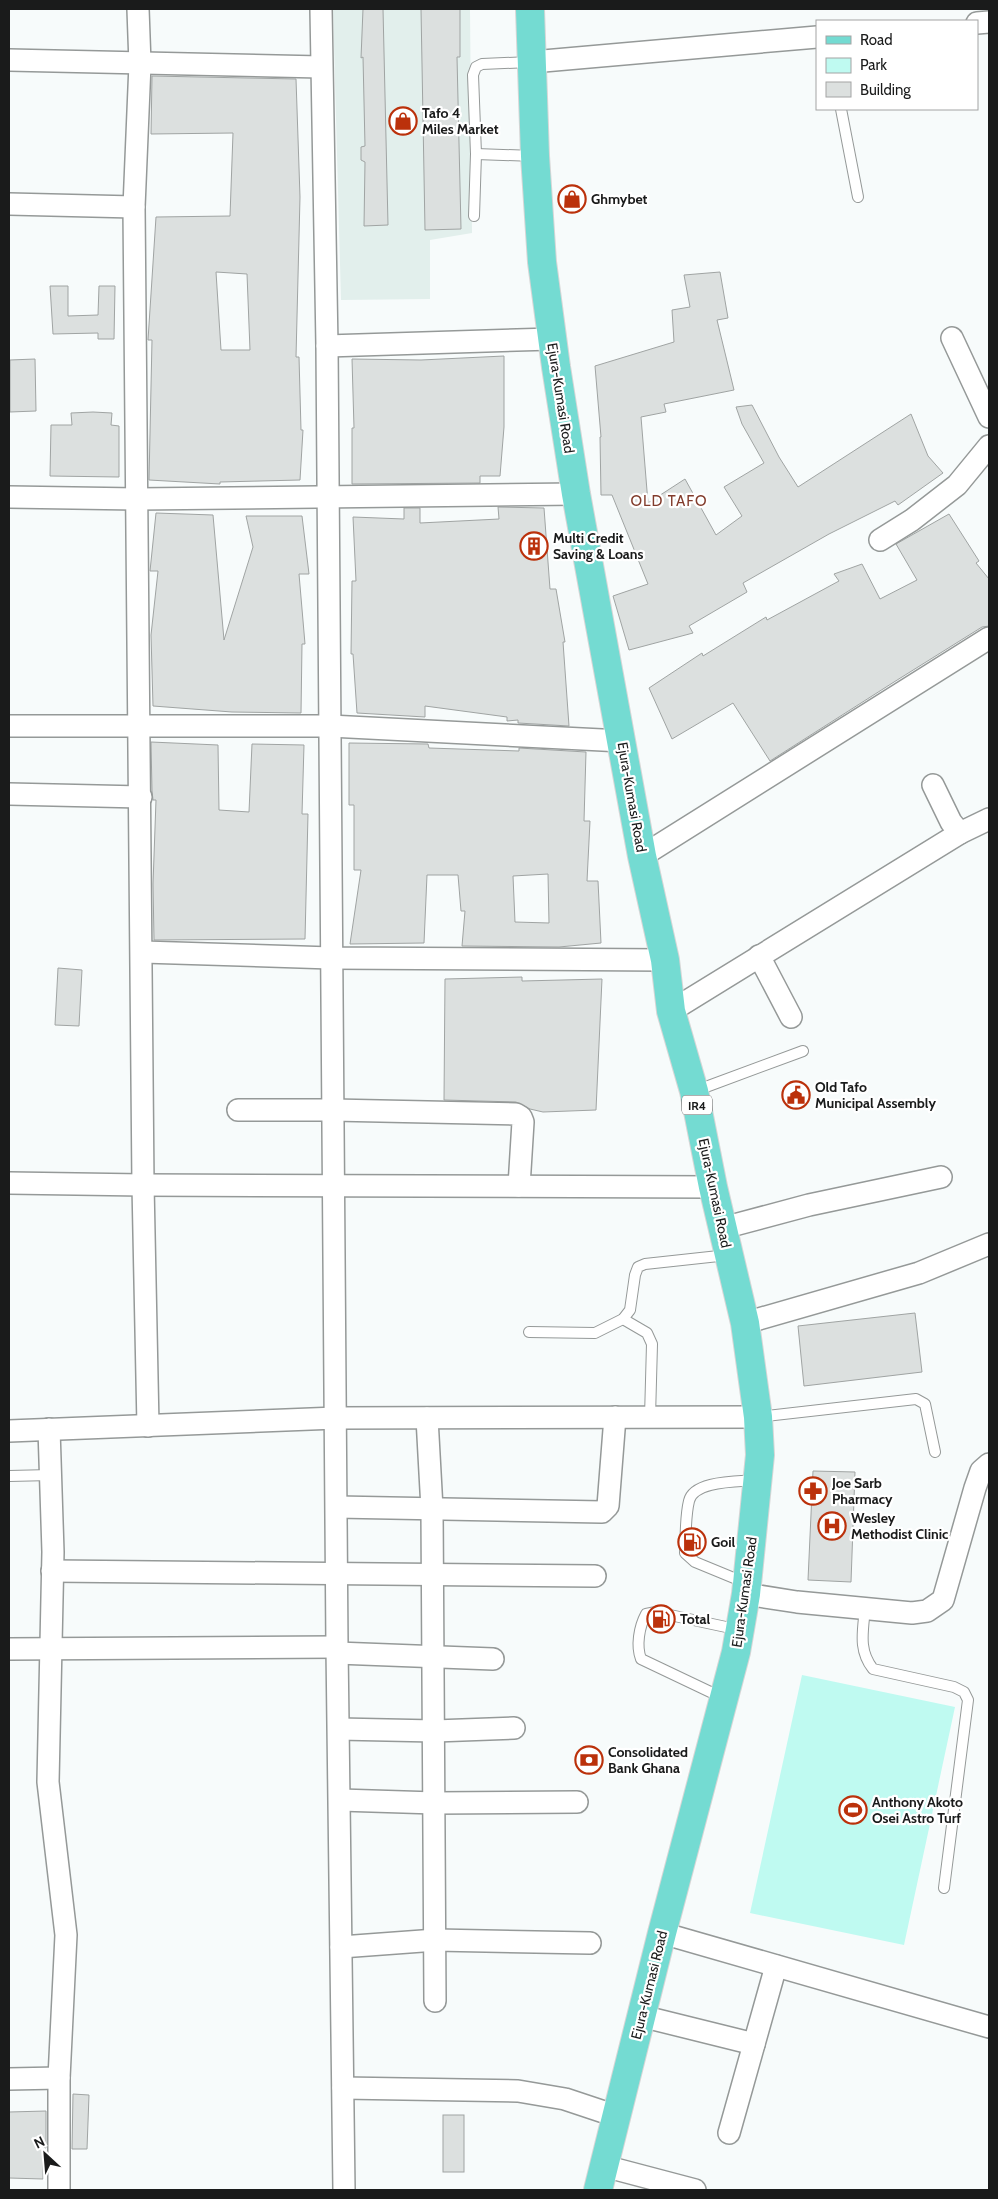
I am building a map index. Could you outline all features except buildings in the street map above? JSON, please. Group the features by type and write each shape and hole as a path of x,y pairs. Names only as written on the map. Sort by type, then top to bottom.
{"main road":[{"name":"Ejura-Kumasi Road","path":"530,9 534,156 542,262 576,494 642,856 665,960 671,1011 694,1091 713,1187 745,1323 758,1417 760,1455 747,1588 740,1630 601,2178"}],"street":[{"path":"138,9 140,64 134,207 143,952 143,1186 148,1426"},
{"path":"321,9 327,346 336,1575 344,2190"},
{"path":"532,62 816,37"},
{"path":"9,60 321,67"},
{"path":"9,204 72,204 134,207"},
{"path":"952,338 989,417"},
{"path":"327,346 552,339"},
{"path":"880,540 912,520 957,485 989,446"},
{"path":"9,497 137,499 576,494"},
{"path":"642,856 989,638"},
{"path":"9,726 140,724 330,726 622,741"},
{"path":"933,785 951,822 960,833"},
{"path":"9,794 141,797"},
{"path":"671,1011 960,833 989,819"},
{"path":"143,952 331,958 665,960"},
{"path":"759,956 791,1017"},
{"path":"238,1110 516,1114 521,1117 523,1122 519,1186"},
{"path":"723,1228 809,1205 940,1177"},
{"path":"9,1183 143,1186 713,1187"},
{"path":"745,1323 919,1273 989,1244"},
{"path":"337,1507 602,1512 608,1506 615,1417"},
{"path":"9,1431 336,1418 758,1417"},
{"path":"427,1418 432,1508 433,1576 435,2001"},
{"path":"50,1430 52,1571 48,1782 66,1935 59,2078 60,2190"},
{"path":"747,1588 796,1602 912,1613 927,1611 943,1600 975,1488 981,1471 989,1464"},
{"path":"52,1571 595,1576"},
{"path":"9,1649 337,1650 493,1659"},
{"path":"339,1729 435,1731 514,1728"},
{"path":"340,1800 435,1803 577,1802"},
{"path":"662,1933 989,2026"},
{"path":"341,1947 436,1940 590,1943"},
{"path":"728,2133 776,1966"},
{"path":"641,2016 754,2044"},
{"path":"9,2078 59,2078"},
{"path":"343,2088 518,2090 565,2099 616,2116"},
{"path":"601,2178 695,2190"}],"lane":[{"path":"474,216 476,154 473,75 476,67 482,64 532,62"},
{"path":"841,110 858,197"},
{"path":"476,154 534,156"},
{"path":"694,1091 803,1051"},
{"path":"529,1332 595,1333 623,1319 630,1310 638,1267 645,1264 729,1255"},
{"path":"623,1319 647,1333 652,1344 650,1418"},
{"path":"758,1417 916,1399 925,1404 935,1452"},
{"path":"9,1476 51,1475"},
{"path":"747,1588 696,1562 685,1553 689,1500 696,1490 709,1485 759,1480"},
{"path":"865,1608 862,1645 865,1659 873,1669 954,1687 964,1692 968,1700 944,1888"},
{"path":"724,1699 641,1659 638,1651 642,1622 646,1614 656,1612 740,1630"}],"shaded area":[{"name":"Tafo 4 Miles Market","path":"333,9 470,9 472,233 430,240 430,299 341,300"}],"green space":[{"name":"Anthony Akoto Osei Astro Turf","path":"802,1675 955,1707 904,1945 750,1913"}],"place":[{"name":"Tafo 4 Miles Market","path":"403,121"},
{"name":"Ghmybet","path":"572,199"},
{"name":"Multi Credit Saving & Loans","path":"534,546"},
{"name":"Old Tafo Municipal Assembly","path":"796,1095"},
{"name":"Joe Sarb Pharmacy","path":"813,1491"},
{"name":"Wesley Methodist Clinic","path":"832,1526"},
{"name":"Goil","path":"692,1542"},
{"name":"Total","path":"661,1619"},
{"name":"Consolidated Bank Ghana","path":"589,1760"},
{"name":"Anthony Akoto Osei Astro Turf","path":"853,1810"}],"district":[{"name":"OLD TAFO","path":"669,501"}]}
